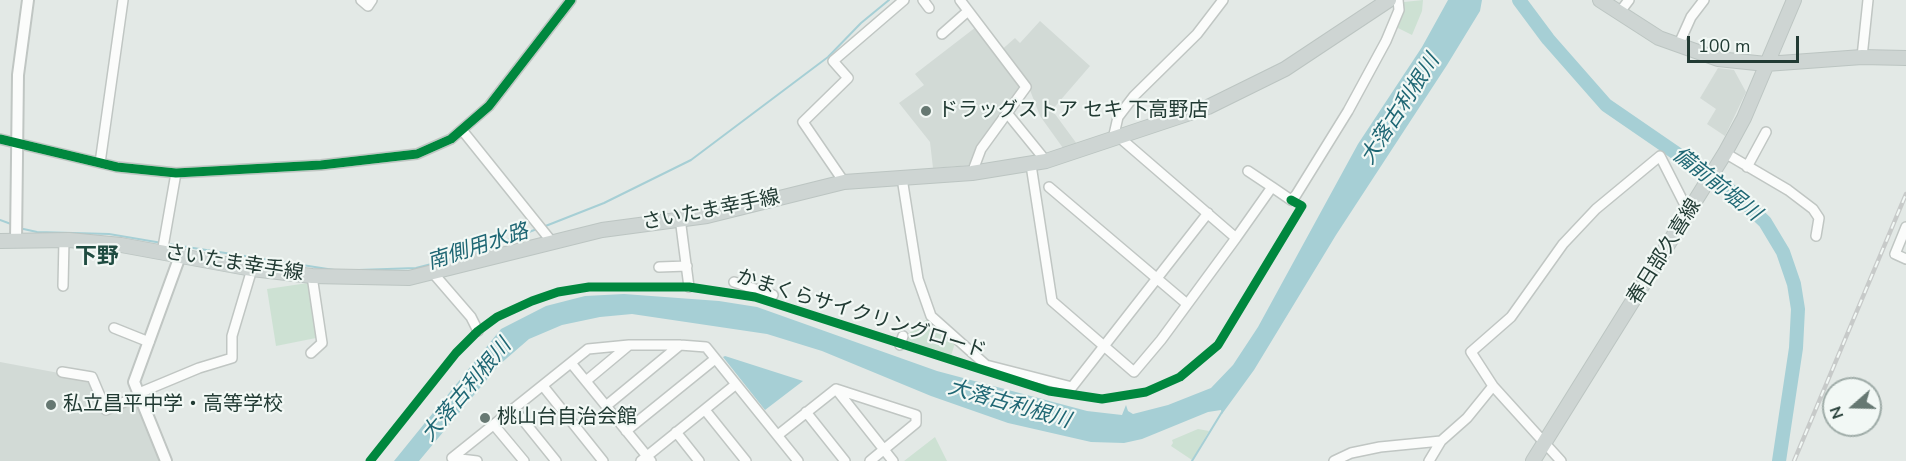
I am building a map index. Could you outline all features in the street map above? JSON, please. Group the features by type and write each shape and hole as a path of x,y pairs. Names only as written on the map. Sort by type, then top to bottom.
{"main road":[{"name":"さいたま幸手線","path":"0,241 64,240 312,276 391,279 432,273 602,230 707,216 844,182 972,173 1046,161 1208,107 1286,69 1389,0"},
{"path":"1600,0 1647,31 1678,46 1718,59 1766,64 1862,57 1906,58"},
{"name":"春日部久喜線","path":"1533,461 1716,170 1794,0"}],"street":[{"path":"16,241 18,75 27,0"},
{"path":"100,163 123,0"},
{"path":"361,0 368,6 372,0"},
{"path":"0,139 100,163 176,173 321,165 395,158 437,147 462,130 489,106 571,0"},
{"path":"844,182 803,122 848,78 833,61 904,0"},
{"path":"960,0 1026,87 981,148 972,173"},
{"path":"1223,0 1190,42 1134,96 1118,117 1116,138 1236,238"},
{"path":"1248,171 1291,200 1296,195 1348,111 1386,41 1399,10 1398,0"},
{"path":"1619,13 1629,0"},
{"path":"1678,46 1691,17 1704,0"},
{"path":"1862,57 1868,0"},
{"path":"942,34 968,11"},
{"path":"1007,113 1046,161"},
{"path":"462,130 552,242"},
{"path":"1747,167 1766,132"},
{"path":"1725,153 1788,190 1816,212 1819,222 1816,236"},
{"path":"1561,461 1492,386 1471,352 1511,317 1563,244 1596,209 1660,156 1689,213"},
{"path":"1031,165 1052,300 1134,372 1187,304 1272,187"},
{"path":"162,253 176,173"},
{"path":"902,178 918,279 931,316 986,365 1072,387 1208,213"},
{"path":"1049,188 1187,304"},
{"path":"680,218 689,287"},
{"path":"1906,227 1895,254 1906,259"},
{"path":"63,286 64,240"},
{"path":"166,461 134,382 180,256"},
{"path":"659,267 687,266"},
{"path":"62,372 92,377 106,410 198,368 232,358 232,336 252,269"},
{"path":"432,273 471,317 478,331"},
{"path":"311,352 322,344 312,276"},
{"path":"734,282 773,294"},
{"path":"114,328 149,342"},
{"path":"586,381 629,345"},
{"path":"477,461 452,458 588,349 629,345 680,345 706,347 798,461"},
{"path":"606,406 680,345"},
{"path":"626,431 715,359"},
{"path":"571,363 646,459 735,385"},
{"path":"543,386 603,461"},
{"path":"1429,461 1441,441 1467,418 1492,386"},
{"path":"778,435 836,389"},
{"path":"836,389 893,461"},
{"path":"836,389 916,415 916,423 870,461"},
{"path":"514,409 556,461"},
{"path":"705,410 746,461"},
{"path":"806,412 845,461"},
{"path":"494,425 524,461"},
{"path":"676,432 699,461"},
{"path":"1334,461 1351,453 1380,447 1441,441"}],"shaded area":[{"path":"1040,21 1090,66 1052,110 1077,144 1063,148 1040,116 1028,85 973,165 933,168 930,142 899,103 924,85 915,74 976,27 998,53 1015,38 1020,43"},
{"path":"1718,68 1734,70 1746,92 1725,136 1707,124 1716,109 1700,98"},
{"name":"私立昌平中学・高等学校","path":"0,362 91,379 105,412 139,397 165,461 0,461"}],"green space":[{"path":"1423,0 1422,11 1412,35 1396,27 1404,2"},
{"path":"308,283 316,338 276,346 267,289"},
{"path":"927,319 955,343 951,356 903,342 903,338"},
{"path":"1198,429 1209,431 1192,460 1171,446 1172,440"},
{"path":"935,437 947,461 904,461"}],"water":[{"name":"大落古利根川","path":"1448,0 1482,0 1480,11 1447,65 1336,235 1254,370 1222,414 1221,410 1208,412 1142,439 1124,443 1091,442 1008,423 931,396 822,351 767,334 632,314 600,317 562,325 529,339 499,365 419,461 394,461 501,329 546,306 585,296 624,294 719,301 757,307 937,371 1087,411 1122,415 1126,405 1128,411 1133,414 1168,405 1211,388 1233,365 1258,327 1358,144 1422,47"},
{"path":"723,357 803,381 765,410"}],"waterway":[{"name":"南側用水路","path":"543,227 604,203 691,160 828,57 861,23 889,0"},
{"name":"備前前堀川","path":"1519,0 1548,39 1606,105 1737,195 1765,222 1783,252 1794,284 1798,309 1796,348 1779,461"},
{"name":"南側用水路","path":"0,220 11,224"},
{"name":"南側用水路","path":"19,228 37,232 109,234 162,243"},
{"name":"南側用水路","path":"358,270 416,268 470,254 537,229"},
{"name":"南側用水路","path":"168,244 334,270"},
{"path":"1192,461 1222,412"}],"railway":[{"path":"1794,461 1906,194"}],"cycle path":[{"path":"0,139 117,167 176,173 321,165 417,154 451,139 489,106 571,0"},
{"name":"かまくらサイクリングロード","path":"370,461 456,353 478,331 497,317 532,301 558,292 589,287 689,287 755,297 1049,391 1102,399 1146,392 1180,377 1218,345 1302,206 1291,200"}],"place":[{"name":"ドラッグストア セキ 下高野店","path":"926,111"},
{"name":"私立昌平中学・高等学校","path":"51,405"},
{"name":"桃山台自治会館","path":"485,418"}],"district":[{"name":"下野","path":"97,258"}]}
